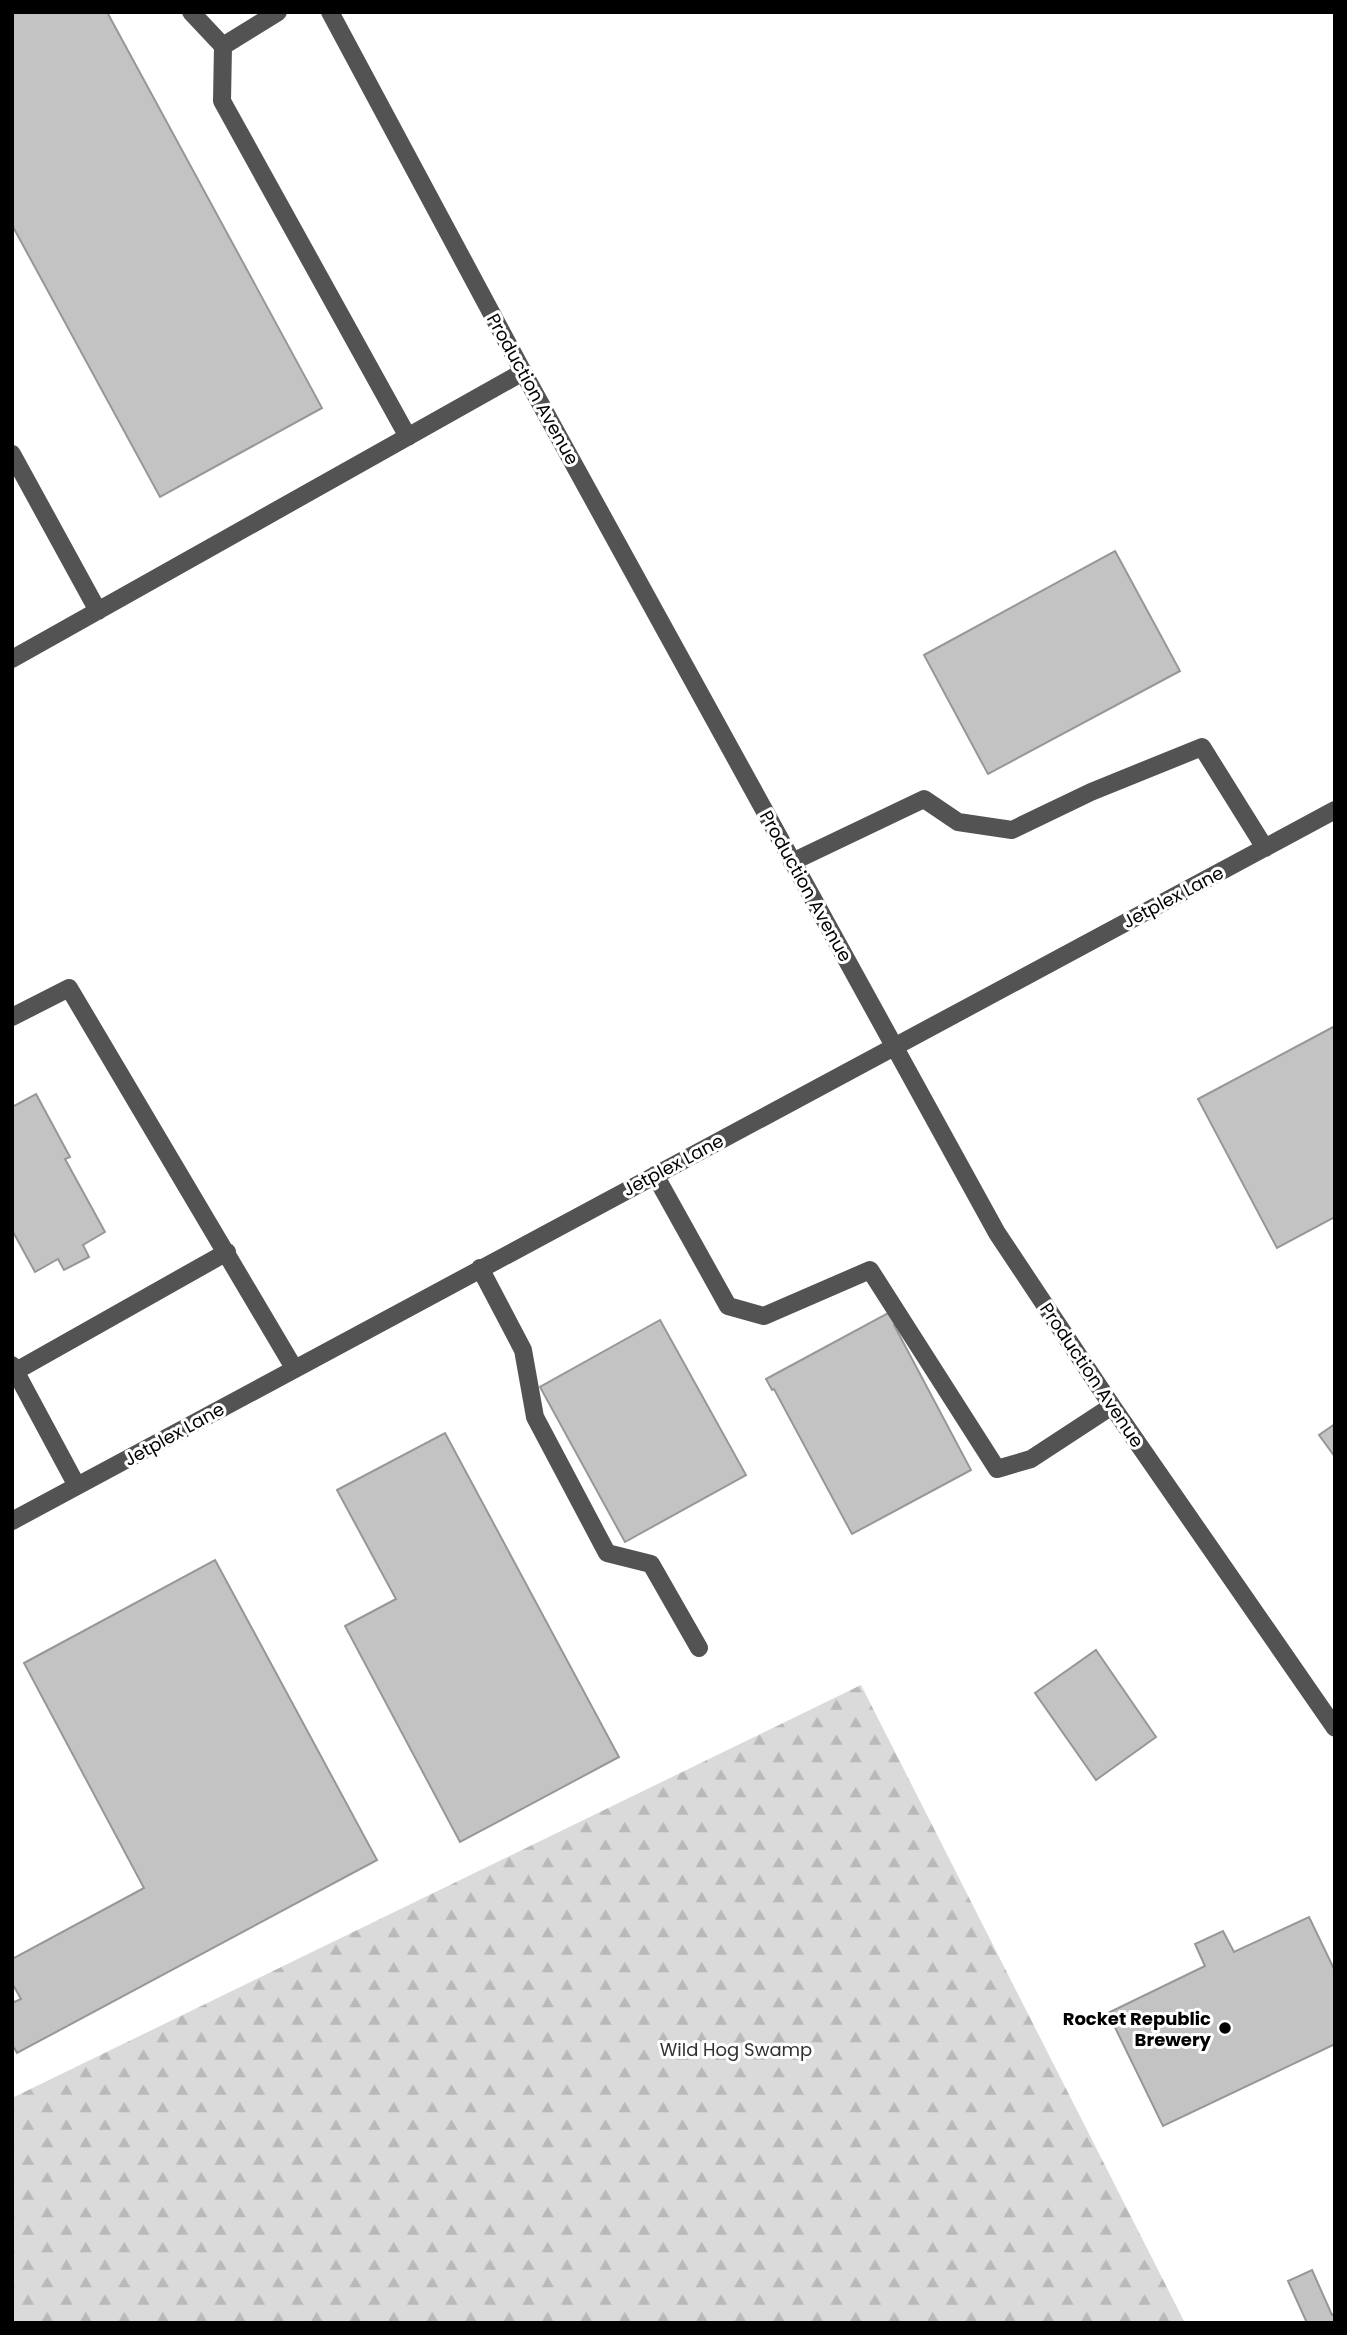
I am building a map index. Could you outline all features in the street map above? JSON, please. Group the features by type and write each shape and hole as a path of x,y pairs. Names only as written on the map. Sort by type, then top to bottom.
{"street":[{"path":"191,12 223,46 222,102 408,437"},
{"path":"223,46 278,12"},
{"name":"Production Avenue","path":"330,12 523,372 998,1233 1112,1406 1335,1728"},
{"path":"12,659 523,372"},
{"path":"12,454 98,611"},
{"path":"793,862 924,799 958,822 1012,830 1091,792 1202,747 1265,848"},
{"name":"Jetplex Lane","path":"12,1521 1335,810"},
{"path":"12,1017 69,988 294,1368"},
{"path":"655,1175 728,1306 764,1316 870,1270 997,1469 1031,1459 1112,1406"},
{"path":"77,1486 14,1368 227,1252"},
{"path":"480,1268 523,1350 535,1417 607,1553 652,1564 699,1648"}],"green space":[{"name":"Wild Hog Swamp","path":"861,1685 1185,2323 12,2323 12,2098"}],"building":[{"path":"12,12 107,12 322,408 160,497 12,225"},
{"path":"1115,551 1180,671 988,774 924,655"},
{"path":"1335,1026 1335,1217 1277,1248 1198,1099"},
{"path":"36,1094 70,1157 65,1159 105,1232 83,1245 89,1257 64,1270 58,1259 35,1272 12,1230 12,1107"},
{"path":"890,1312 897,1324 894,1325 971,1470 852,1534 774,1389 772,1390 766,1379"},
{"path":"660,1320 746,1475 625,1542 540,1387"},
{"path":"1335,1424 1335,1457 1319,1435"},
{"path":"445,1433 619,1757 460,1842 345,1626 396,1599 337,1490"},
{"path":"215,1560 377,1860 17,2053 12,2044 12,2003 21,1999 12,1983 12,1959 144,1888 24,1663"},
{"path":"1096,1650 1156,1737 1096,1780 1035,1693"},
{"name":"Rocket Republic Brewery","path":"1309,1917 1335,1971 1335,2044 1163,2126 1108,2013 1205,1966 1195,1944 1223,1931 1234,1952"},
{"path":"1312,2270 1332,2315 1335,2313 1335,2323 1307,2323 1288,2281"}],"place":[{"name":"Rocket Republic Brewery","path":"1225,2028"}]}
